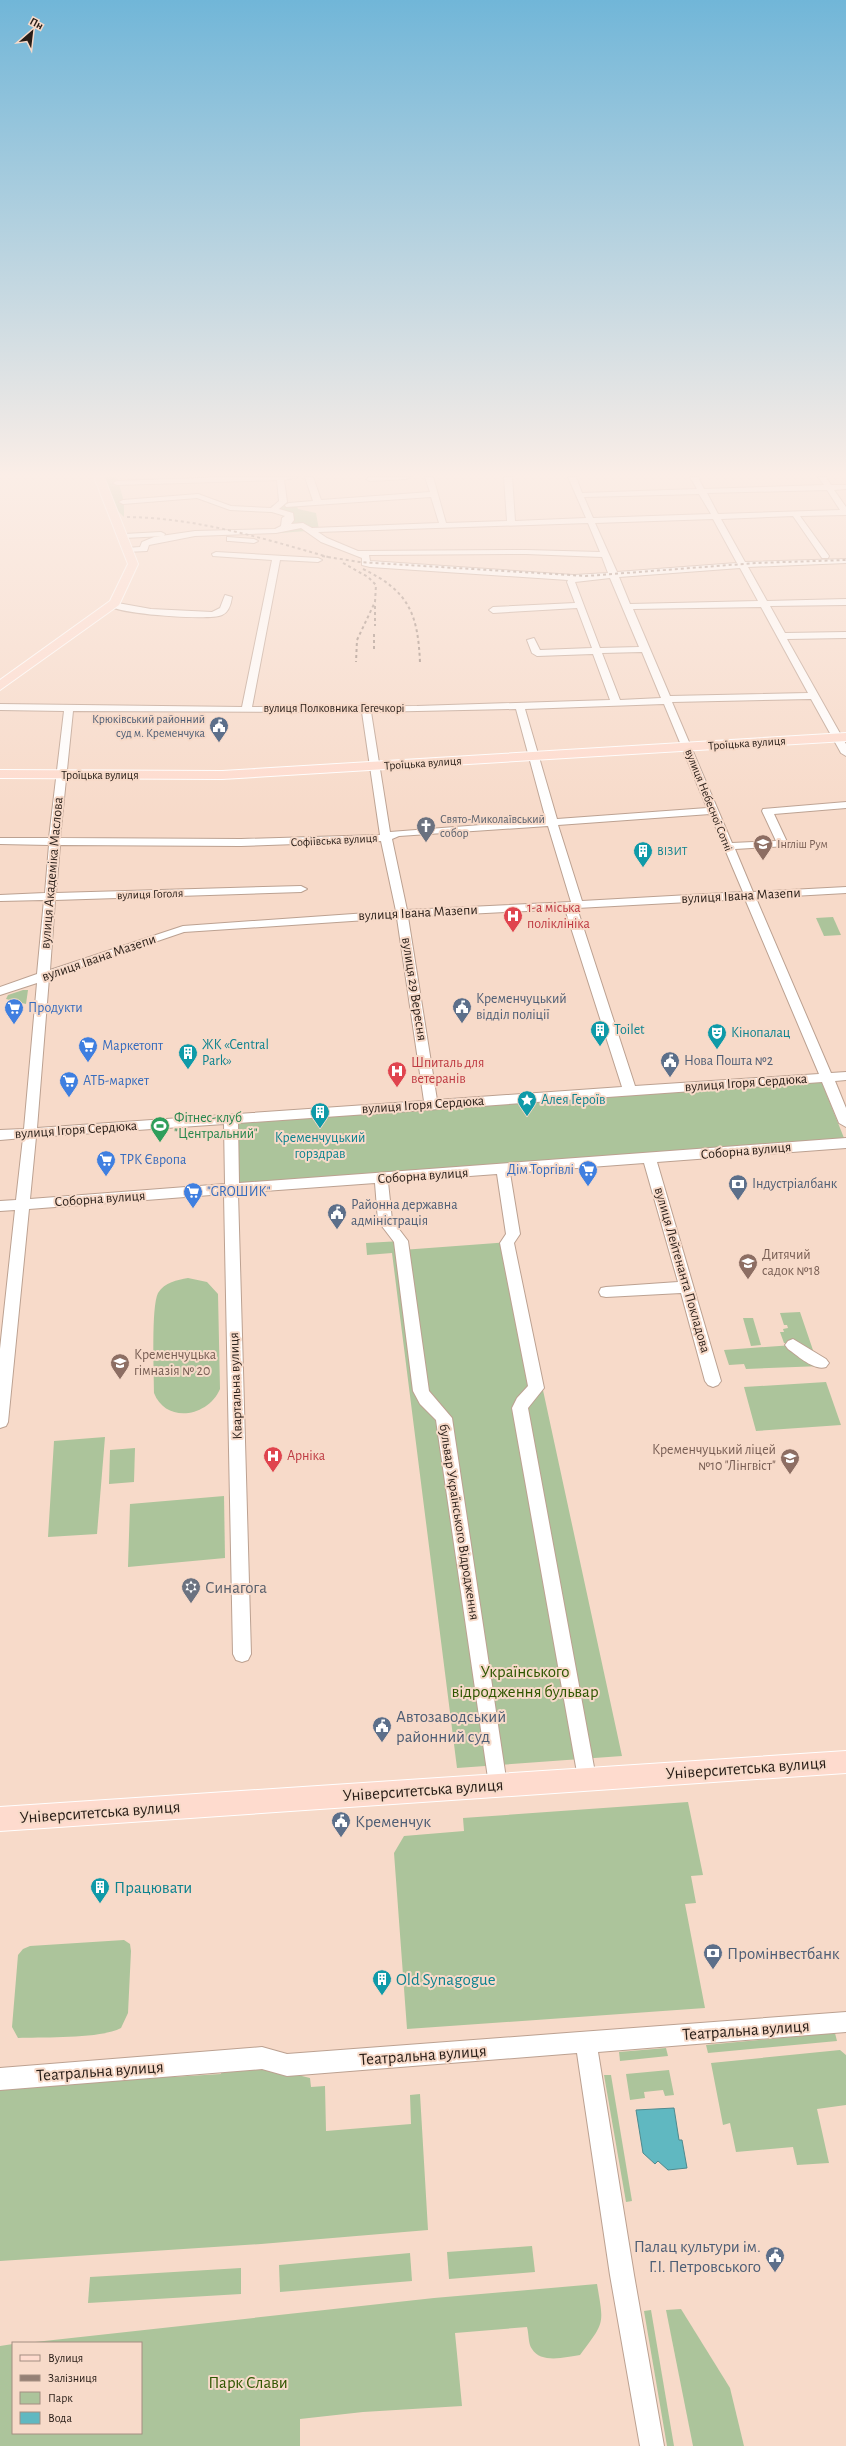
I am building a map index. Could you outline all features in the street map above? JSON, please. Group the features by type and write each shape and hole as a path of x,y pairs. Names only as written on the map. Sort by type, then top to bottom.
{"main road":[{"path":"0,686 112,605 119,591"},
{"name":"Троїцька вулиця","path":"0,774 222,775 842,737"},
{"name":"Університетська вулиця","path":"0,1819 587,1778 846,1762"}],"street":[{"path":"247,708 270,591"},
{"path":"575,591 616,703"},
{"name":"вулиця Небесної Сотні","path":"620,591 715,812 748,896 846,1123"},
{"path":"757,591 813,696 842,737 846,753"},
{"path":"112,605 151,612 212,615 220,614 225,610 228,597"},
{"path":"627,607 846,602"},
{"path":"494,610 580,605"},
{"path":"782,636 846,635"},
{"path":"531,640 537,653 645,649"},
{"name":"вулиця Полковника Гегечкорі","path":"0,707 366,708 520,706 813,696"},
{"path":"520,706 573,905 630,1091"},
{"name":"вулиця Академіка Маслова","path":"0,1422 30,1133 60,775 69,707"},
{"name":"вулиця 29 Вересня","path":"366,708 386,838 402,914 432,1105"},
{"path":"728,846 783,844 767,811 846,805"},
{"name":"Софіївська вулиця","path":"0,841 228,844 386,838 397,833 715,812"},
{"name":"вулиця Гоголя","path":"0,898 301,889"},
{"name":"вулиця Івана Мазепи","path":"0,991 183,929 402,914 846,890"},
{"name":"вулиця Ігоря Сердюка","path":"0,1135 846,1076"},
{"name":"Квартальна вулиця","path":"231,1119 232,1190 230,1201 242,1654"},
{"name":"Соборна вулиця","path":"0,1206 503,1170 846,1143"},
{"name":"вулиця Лейтенанта Покладова","path":"650,1159 713,1381"},
{"path":"503,1170 513,1234 507,1242 536,1388 522,1402 520,1408 587,1778"},
{"name":"бульвар Українського Відродження","path":"381,1178 385,1221 401,1241 421,1390 426,1402 439,1411 444,1418 498,1785"},
{"path":"606,1292 686,1287"},
{"path":"793,1345 821,1363"},
{"name":"Театральна вулиця","path":"0,2079 262,2058 287,2065 846,2022"},
{"path":"586,2042 621,2269 652,2446"}],"green space":[{"path":"833,917 841,935 824,936 816,918"},
{"path":"23,990 28,990 26,1004 6,999 8,995"},
{"path":"820,1078 846,1143 232,1189 231,1119"},
{"name":"Українського відродження бульвар","path":"401,1241 402,1250 511,1242 622,1756 457,1768 392,1253 367,1255 366,1243"},
{"path":"188,1278 207,1282 218,1294 220,1389 206,1406 197,1411 177,1413 160,1403 154,1393 154,1312 158,1293 164,1286 172,1282"},
{"path":"800,1312 816,1359 822,1366 746,1369 744,1364 729,1365 724,1350 793,1345 792,1343 784,1343 780,1332 784,1332 783,1329 788,1328 787,1325 784,1325 780,1313"},
{"path":"743,1318 753,1318 761,1345 751,1346"},
{"path":"826,1382 841,1425 756,1431 744,1387"},
{"path":"105,1437 97,1534 48,1537 54,1441"},
{"path":"135,1448 134,1482 109,1484 110,1450"},
{"path":"224,1496 225,1558 128,1567 130,1504"},
{"path":"688,1802 703,1875 691,1876 696,1903 685,1904 705,2008 407,2029 394,1853 404,1836 464,1831 463,1818"},
{"path":"124,1940 130,1944 131,1951 128,2013 121,2028 112,2032 86,2036 18,2038 12,2027 18,1955 23,1949 30,1946"},
{"path":"835,2033 837,2041 708,2053 706,2045"},
{"path":"666,2048 668,2056 620,2061 619,2052"},
{"path":"840,2050 846,2055 846,2105 817,2109 829,2163 797,2165 793,2147 736,2152 730,2123 723,2125 711,2063"},
{"path":"261,2066 310,2078 311,2087 325,2086 326,2131 411,2124 410,2095 420,2094 428,2230 261,2244 0,2261 0,2085 170,2072 172,2077 221,2074 222,2067"},
{"path":"669,2070 674,2095 665,2096 663,2090 644,2092 645,2098 630,2100 626,2074"},
{"path":"604,2075 611,2075 632,2201 626,2202"},
{"path":"532,2246 535,2272 449,2279 447,2252"},
{"path":"410,2253 412,2281 280,2292 279,2265"},
{"path":"241,2268 241,2294 88,2303 90,2277"},
{"name":"Парк Слави","path":"597,2284 601,2316 598,2329 580,2355 561,2358 547,2358 536,2354 529,2342 527,2327 455,2333 462,2406 363,2412 300,2419 300,2446 0,2446 0,2346 12,2344 12,2434 142,2434 142,2342 35,2342 434,2298"},
{"path":"681,2309 730,2388 744,2446 693,2446 666,2310"},
{"path":"651,2310 674,2446 667,2446 644,2311"}],"water":[{"path":"674,2108 679,2140 682,2140 687,2168 668,2170 658,2161 655,2164 643,2153 636,2110"}],"railway":[{"path":"356,662 357,640 375,602 376,591"},
{"path":"397,591 408,606 413,618 417,631 420,663"},
{"path":"375,606 375,626"},
{"path":"374,634 374,649"}],"place":[{"name":"Крюківський районний суд м. Кременчука","path":"219,743"},
{"name":"Свято-Миколаївський собор","path":"426,843"},
{"name":"Інгліш Рум","path":"763,861"},
{"name":"ВІЗИТ","path":"643,868"},
{"name":"1-а міська поліклініка","path":"513,933"},
{"name":"Кременчуцький відділ поліції","path":"462,1024"},
{"name":"Продукти","path":"14,1025"},
{"name":"Toilet","path":"600,1047"},
{"name":"Кінопалац","path":"717,1050"},
{"name":"Маркетопт","path":"88,1063"},
{"name":"ЖК «Central Park»","path":"188,1070"},
{"name":"Нова Пошта №2","path":"670,1078"},
{"name":"Шпиталь для ветеранів","path":"397,1088"},
{"name":"АТБ-маркет","path":"69,1098"},
{"name":"Алея Героїв","path":"527,1117"},
{"name":"Кременчуцький горздрав","path":"320,1129"},
{"name":"Фітнес-клуб \"Центральний\"","path":"160,1143"},
{"name":"ТРК Європа","path":"106,1177"},
{"name":"Дім Торгівлі","path":"588,1187"},
{"name":"Індустріалбанк","path":"738,1201"},
{"name":"\"GROШИК\"","path":"193,1209"},
{"name":"Районна державна адміністрація","path":"337,1230"},
{"name":"Дитячий садок №18","path":"748,1280"},
{"name":"Кременчуцька гімназія № 20","path":"120,1380"},
{"name":"Арніка","path":"273,1473"},
{"name":"Кременчуцький ліцей №10 \"Лінгвіст\"","path":"790,1475"},
{"name":"Синагога","path":"191,1604"},
{"name":"Автозаводський районний суд","path":"382,1743"},
{"name":"Кременчук","path":"341,1838"},
{"name":"Працювати","path":"100,1904"},
{"name":"Промінвестбанк","path":"713,1970"},
{"name":"Old Synagogue","path":"382,1996"},
{"name":"Палац культури ім. Г.І. Петровського","path":"775,2273"}]}
